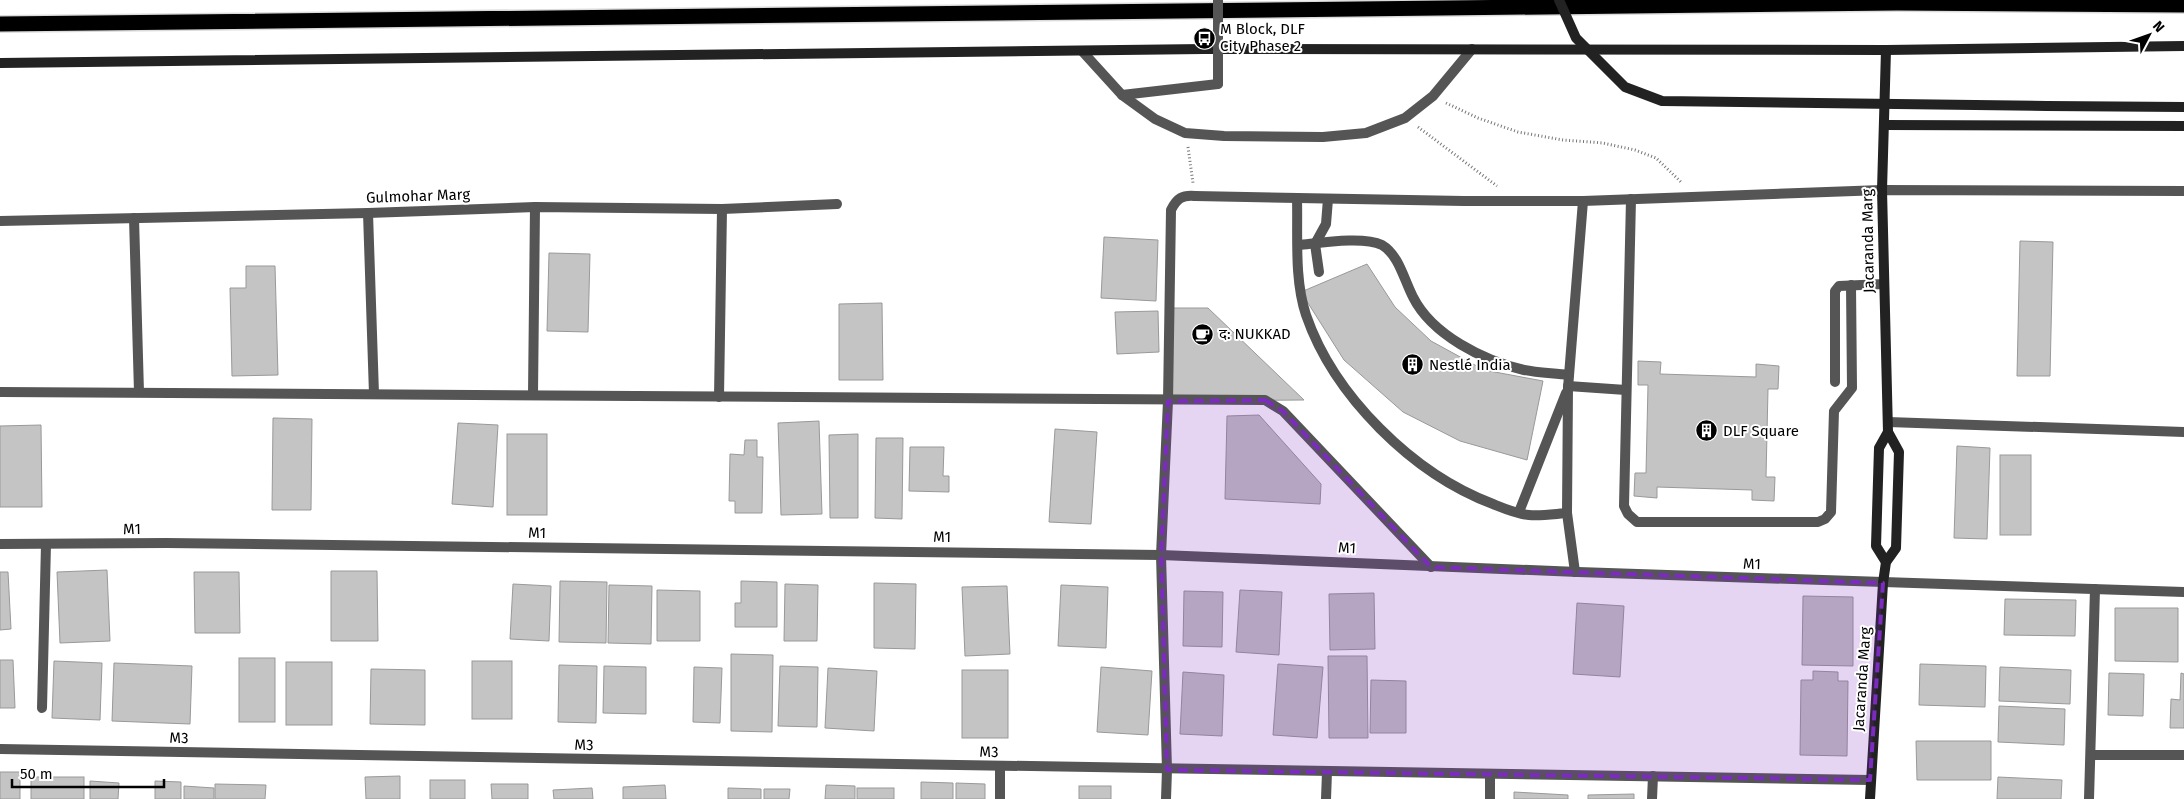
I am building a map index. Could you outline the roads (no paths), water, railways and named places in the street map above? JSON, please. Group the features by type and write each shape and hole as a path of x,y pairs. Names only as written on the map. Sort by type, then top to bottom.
{"highway":[{"path":"0,24 1897,3 2184,5"}],"main road":[{"path":"1559,0 1576,38 1611,73 1626,86 1662,101 2184,107"},
{"path":"0,63 1082,50 1886,50 2184,46"},
{"name":"Jacaranda Marg","path":"1870,799 1883,583 1886,562 1896,548 1899,452 1888,427 1882,190 1886,50"},
{"path":"1884,125 2184,126"},
{"name":"Jacaranda Marg","path":"1886,562 1876,546 1879,448 1888,427"}],"street":[{"path":"1122,95 1218,84 1218,0"},
{"path":"1082,50 1122,95 1155,119 1185,132 1224,136 1323,138 1366,133 1405,118 1433,96 1472,49"},
{"path":"1166,799 1167,770 1161,555 1168,401 1171,210 1175,201 1183,195 1328,199 1583,201 1882,190 2184,191"},
{"path":"1298,198 1298,276 1306,315 1330,362 1361,407 1390,438 1436,476 1476,497 1528,515 1567,513"},
{"path":"1319,272 1315,244 1326,224 1328,199"},
{"path":"1631,199 1624,506 1628,514 1638,522 1818,522 1825,519 1831,512 1834,411 1852,388 1851,284"},
{"path":"1575,572 1567,513 1568,387 1583,201"},
{"name":"Gulmohar Marg","path":"0,220 368,213 534,207 722,209 837,204"},
{"path":"533,395 534,207"},
{"path":"719,397 722,209"},
{"path":"368,213 374,394"},
{"path":"134,218 139,392"},
{"path":"1299,245 1366,241 1382,246 1392,255 1414,299 1436,326 1470,350 1493,361 1526,370 1569,375"},
{"path":"1835,382 1835,291 1839,286 1851,284 1884,284"},
{"path":"1568,387 1626,390"},
{"path":"1519,512 1568,387"},
{"path":"0,392 1168,401 1245,398 1265,400 1283,411 1431,567"},
{"path":"1888,427 2184,432"},
{"name":"M1","path":"0,544 176,543 1161,555 1431,567 2184,592"},
{"path":"42,708 46,544"},
{"path":"2089,799 2095,589"},
{"name":"M3","path":"0,750 1870,780"},
{"path":"2091,755 2184,756"},
{"path":"1000,767 1000,799"},
{"path":"1326,799 1327,772"},
{"path":"1490,774 1490,799"},
{"path":"1652,799 1653,776"}],"place":[{"name":"M Block, DLF City Phase 2","path":"1204,38"},
{"name":"द: NUKKAD","path":"1203,334"},
{"name":"Nestlé India","path":"1413,365"},
{"name":"DLF Square","path":"1707,431"}]}
